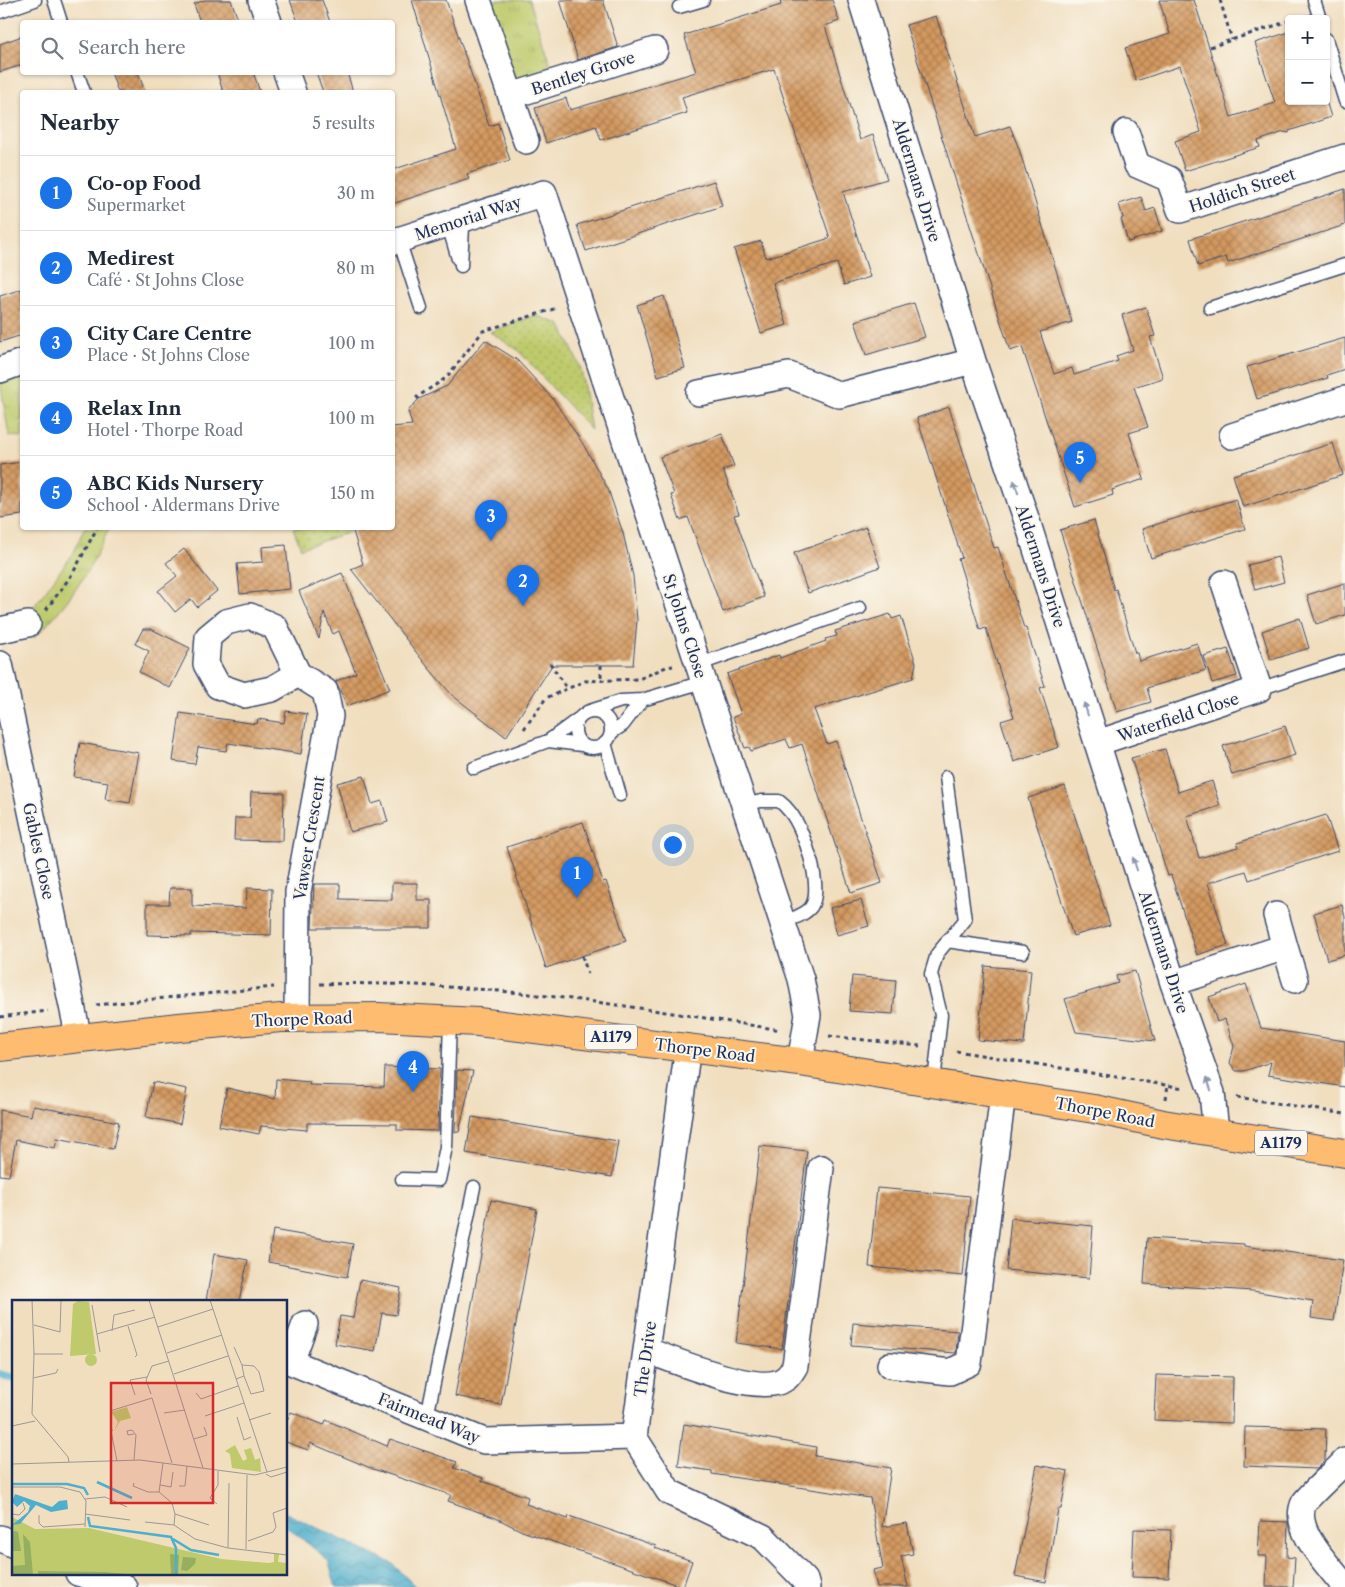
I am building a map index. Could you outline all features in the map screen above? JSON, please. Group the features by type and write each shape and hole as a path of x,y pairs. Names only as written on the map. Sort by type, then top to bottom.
{"main road":[{"name":"Thorpe Road","path":"0,1047 189,1026 297,1018 379,1017 450,1020 524,1026 800,1062 1002,1094 1345,1153"}],"street":[{"path":"261,0 268,20"},
{"path":"478,0 526,141"},
{"name":"Aldermans Drive","path":"861,0 973,361 1029,527 1173,983 1212,1093 1216,1132"},
{"name":"Bentley Grove","path":"511,96 655,50"},
{"path":"287,75 292,90"},
{"name":"Holdich Street","path":"1126,132 1137,165 1169,180 1180,210 1345,158"},
{"name":"Memorial Way","path":"396,241 544,193"},
{"name":"St Johns Close","path":"544,193 700,674 784,922 801,979 808,1015 800,1062"},
{"path":"699,393 789,375 840,395 973,361"},
{"path":"0,370 20,363"},
{"path":"1232,436 1345,399"},
{"name":"Waterfield Close","path":"1097,744 1259,689 1224,582"},
{"path":"0,630 28,624"},
{"name":"Gables Close","path":"0,664 79,1039"},
{"name":"Vawser Crescent","path":"297,1018 298,892 330,716 325,691 298,674"},
{"path":"1276,915 1295,980"},
{"path":"1173,983 1285,947"},
{"name":"The Drive","path":"634,1437 688,1047"},
{"path":"890,1365 950,1372 969,1363 1002,1094"},
{"path":"646,1350 701,1371 763,1385 786,1379 795,1366 821,1168"},
{"name":"Fairmead Way","path":"306,1324 288,1368 427,1417 484,1441 634,1437"},
{"path":"634,1437 669,1492 763,1537 805,1580 807,1587"},
{"path":"1345,1461 1304,1503 1301,1524 1309,1540 1345,1587"},
{"path":"0,1538 12,1544"},
{"path":"81,1574 124,1587"}],"lane":[{"path":"0,12 35,0"},
{"path":"54,0 60,20"},
{"path":"679,7 703,0"},
{"path":"1314,0 1319,15"},
{"path":"1330,52 1345,101"},
{"path":"78,75 83,90"},
{"path":"396,241 421,308"},
{"path":"1210,308 1345,265"},
{"path":"474,768 548,741 583,716 620,701 642,700 860,608"},
{"name":"Waterfield Close","path":"1259,689 1345,660"},
{"path":"548,741 598,742 623,725 642,700"},
{"path":"599,713 605,716 611,726 598,742 575,736 575,724 583,716 599,713"},
{"path":"934,1083 941,1015 931,974 937,954 965,920 946,777"},
{"path":"744,805 761,801 779,801 791,812 804,840 816,887 816,898 810,908 784,922"},
{"path":"948,941 1023,952"},
{"path":"402,1179 439,1180 446,1146 450,1020"},
{"path":"427,1417 474,1187"}],"path":[{"path":"1220,0 1232,40"},
{"path":"1210,47 1285,22"},
{"path":"419,399 417,396 446,378 483,331 579,301"},
{"path":"28,624 46,610 73,573 96,530"},
{"path":"550,663 567,689"},
{"path":"601,665 601,680"},
{"path":"582,956 588,974"},
{"path":"641,1008 805,1034 938,1048 1345,1114"}],"green space":[{"path":"483,0 529,0 555,78 514,90"},
{"path":"536,315 561,325 581,369 591,430 518,350 490,332"},
{"path":"20,376 20,437 9,436 0,380"},
{"path":"83,530 108,530 95,559 77,587 57,614 34,638 30,612 74,552"},
{"path":"294,530 349,530 350,532 301,548"}],"water":[{"path":"288,1514 393,1564 416,1587 336,1587 328,1560 288,1528"}],"building":[{"path":"205,0 231,0 238,20 199,20 194,4"},
{"path":"290,0 322,0 329,20 297,20"},
{"path":"412,0 446,0 489,126 498,123 510,160 467,174 469,179 395,203 395,169 456,149"},
{"path":"560,0 603,0 618,47 578,60"},
{"path":"780,0 832,0 839,21 825,26 860,140 873,135 887,179 843,192 870,277 844,285 837,263 773,283 787,325 761,333 734,249 761,241 766,258 830,238 774,69 682,97 687,113 601,140 596,126 546,143 535,108 566,98 570,110 696,72 684,35 781,5"},
{"path":"1159,0 1194,0 1231,117 1275,103 1255,43 1285,33 1285,105 1327,105 1331,117 1289,131 1289,133 1284,132 1258,141 1260,147 1185,171 1175,141 1201,132 1180,66 1136,81 1125,48 1170,34"},
{"path":"936,16 975,137 1010,126 1019,149 1072,322 1040,332 1054,374 1072,368 1074,375 1118,361 1116,356 1133,350 1122,315 1146,307 1155,336 1150,337 1163,378 1134,387 1148,427 1129,433 1144,479 1112,490 1113,495 1075,507 1022,347 1010,351 906,25"},
{"path":"20,37 20,66 0,72 0,44"},
{"path":"112,75 139,75 144,90 117,90"},
{"path":"218,75 254,75 259,90 222,90"},
{"path":"317,75 348,75 352,90 322,90"},
{"path":"714,181 722,206 586,251 577,225"},
{"path":"1345,189 1345,225 1228,263 1226,257 1198,266 1190,239"},
{"path":"1141,197 1146,211 1155,208 1162,231 1128,242 1121,219 1123,218 1119,204"},
{"path":"20,290 20,336 0,342 0,296"},
{"path":"664,296 685,368 658,376 637,305"},
{"path":"914,303 925,337 866,355 855,321"},
{"path":"1345,338 1345,369 1327,375 1328,378 1257,399 1247,367"},
{"path":"485,340 517,360 553,399 583,444 608,489 623,533 633,576 637,620 633,665 552,665 506,737 452,695 351,569 363,564 353,530 395,530 395,427 412,425 408,411 419,399 447,386"},
{"path":"949,407 994,548 998,547 1045,686 1040,688 1059,747 1014,762 1001,721 1014,717 986,628 980,630 958,559 962,558 917,418"},
{"path":"722,434 734,466 723,470 739,514 734,515 764,597 723,612 688,517 680,520 671,495 674,494 660,457"},
{"path":"1333,443 1343,475 1243,507 1233,475"},
{"path":"20,462 20,515 0,518 0,465"},
{"path":"1236,499 1245,529 1151,558 1142,529"},
{"path":"1094,520 1114,590 1116,589 1139,661 1197,643 1206,670 1147,688 1151,702 1117,712 1060,530"},
{"path":"866,527 880,567 808,593 794,553"},
{"path":"286,545 290,589 240,594 237,564 263,562 262,547"},
{"path":"184,549 217,591 197,607 191,599 175,612 158,591 177,576 166,563"},
{"path":"1278,557 1284,582 1255,590 1248,565"},
{"path":"342,573 390,689 347,706 336,681 356,673 339,631 333,634 324,612 319,639 299,591"},
{"path":"1345,583 1345,615 1316,624 1307,595"},
{"path":"890,614 892,619 901,616 916,663 913,678 814,709 827,744 836,741 882,883 851,893 802,744 790,748 786,739 751,751 749,747 745,748 733,717 741,714 727,674 779,655 780,658 826,641 825,639 837,636 835,631"},
{"path":"1300,618 1309,648 1271,660 1262,631"},
{"path":"143,629 151,629 190,648 170,688 139,672 149,651 135,644"},
{"path":"1228,649 1237,676 1212,683 1204,656"},
{"path":"286,711 307,714 301,754 228,743 226,751 198,747 195,764 173,761 180,713 257,724 258,719 284,723"},
{"path":"1285,726 1295,755 1232,775 1223,746"},
{"path":"80,743 139,753 130,803 105,799 108,782 74,777"},
{"path":"1165,749 1178,792 1212,781 1220,806 1187,816 1199,858 1238,847 1237,843 1326,815 1338,851 1249,880 1246,871 1208,883 1228,945 1197,955 1171,875 1168,876 1131,758"},
{"path":"364,776 372,804 382,801 388,822 350,832 337,783"},
{"path":"1065,786 1110,925 1073,936 1028,798"},
{"path":"251,792 284,793 283,841 234,840 235,818 250,818"},
{"path":"583,822 603,882 606,881 626,941 546,968 507,847"},
{"path":"392,883 417,883 417,900 431,900 431,928 312,928 314,884 340,884 340,899 392,900"},
{"path":"170,888 192,888 192,906 246,908 247,888 272,889 271,935 191,933 191,936 147,935 147,904 169,904"},
{"path":"861,900 869,926 837,935 830,908"},
{"path":"1342,905 1345,917 1345,955 1327,960 1314,913"},
{"path":"985,966 1031,970 1024,1044 978,1040"},
{"path":"1135,971 1155,1041 1076,1032 1065,999 1118,983 1116,976"},
{"path":"852,976 896,980 893,1014 849,1011"},
{"path":"1246,984 1261,1028 1345,1041 1345,1087 1268,1075 1271,1062 1244,1071 1236,1071 1230,1063 1234,1046 1225,1019 1217,1022 1209,997"},
{"path":"385,1067 440,1069 438,1131 397,1130 397,1124 307,1123 307,1130 261,1126 259,1134 219,1126 227,1088 275,1099 276,1079 310,1082 309,1085 384,1087"},
{"path":"457,1070 473,1071 459,1132 455,1132"},
{"path":"153,1082 187,1089 180,1124 146,1117"},
{"path":"33,1106 119,1122 113,1149 57,1138 55,1148 16,1140 9,1176 0,1175 0,1110 31,1116"},
{"path":"472,1117 618,1141 612,1177 466,1153"},
{"path":"760,1146 807,1151 782,1349 736,1343"},
{"path":"877,1188 970,1196 963,1276 869,1267"},
{"path":"491,1200 537,1209 501,1405 455,1396"},
{"path":"1011,1218 1093,1226 1089,1278 1006,1270"},
{"path":"273,1230 353,1244 347,1277 268,1262"},
{"path":"1147,1238 1244,1244 1244,1246 1343,1260 1334,1321 1311,1318 1313,1301 1253,1291 1144,1284"},
{"path":"214,1254 248,1260 239,1300 206,1300"},
{"path":"360,1280 401,1288 396,1315 382,1313 375,1351 335,1344 340,1316 353,1318"},
{"path":"853,1323 958,1331 956,1353 851,1345"},
{"path":"1156,1375 1233,1377 1232,1423 1154,1420"},
{"path":"291,1412 324,1425 326,1420 387,1446 390,1439 457,1462 454,1468 483,1478 482,1481 528,1497 526,1504 568,1519 569,1516 656,1546 655,1548 692,1561 683,1587 522,1531 496,1518 448,1501 451,1495 373,1469 310,1443 308,1450 288,1443 288,1419"},
{"path":"684,1424 816,1447 815,1456 891,1468 882,1527 907,1523 913,1554 901,1556 908,1587 877,1587 873,1570 883,1568 870,1498 712,1474 712,1471 678,1466"},
{"path":"1245,1427 1326,1429 1325,1460 1317,1469 1244,1466"},
{"path":"1037,1465 1068,1471 1061,1509 1058,1509 1046,1582 1015,1576"},
{"path":"1260,1521 1288,1522 1287,1557 1295,1558 1293,1587 1266,1587 1267,1556 1258,1556"},
{"path":"1134,1529 1171,1530 1169,1578 1132,1577"}],"waterway":[{"path":"0,1374 12,1378"}],"place":[{"name":"ABC Kids Nursery","path":"1080,483"},
{"name":"City Care Centre","path":"491,541"},
{"name":"Medirest","path":"523,606"},
{"name":"Co-op Food","path":"577,898"},
{"name":"Relax Inn","path":"413,1092"}]}
